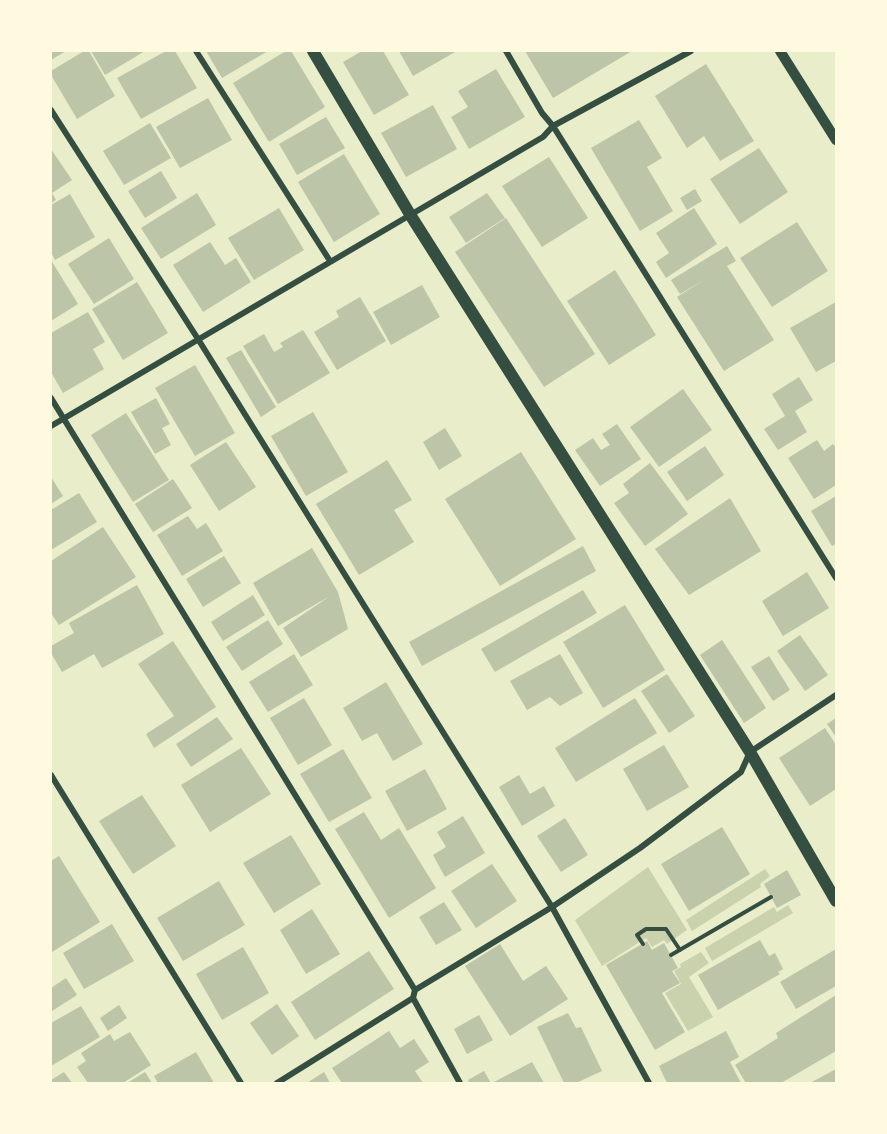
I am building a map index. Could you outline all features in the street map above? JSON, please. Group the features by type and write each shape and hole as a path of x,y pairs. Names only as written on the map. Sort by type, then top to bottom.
{"main road":[{"path":"314,51 411,216 750,752 836,901"}],"street":[{"path":"196,51 330,261"},
{"path":"506,51 542,113 553,126 836,578"},
{"path":"51,426 330,261 411,216 543,137 553,126 691,51"},
{"path":"780,51 836,140"},
{"path":"51,110 198,339 552,908 649,1083"},
{"path":"51,398 415,990"},
{"path":"460,1083 413,998 415,990 552,908 640,848 741,772 750,752 836,695"},
{"path":"51,775 241,1083"},
{"path":"277,1083 413,998"}],"path":[{"path":"671,955 771,897"},
{"path":"643,944 637,934 646,929 666,929 680,950"}],"green space":[{"path":"648,867 687,930 667,944 664,940 652,947 646,938 602,966 575,920"},
{"path":"765,869 770,876 760,884 761,887 692,931 686,920"},
{"path":"788,905 793,913 712,961 705,948 774,907 777,912"},
{"path":"701,952 709,963 689,977 713,1017 688,1031 665,993 681,984 674,971 681,967 680,964"}],"building":[{"path":"51,51 66,51 51,60"},
{"path":"84,51 89,51 115,96 77,119 51,75 51,71"},
{"path":"91,51 145,51 105,75"},
{"path":"166,51 175,51 197,88 141,119 117,78"},
{"path":"206,51 268,51 222,78"},
{"path":"286,51 291,51 325,107 269,142 233,83"},
{"path":"362,51 383,51 409,95 374,115 343,62"},
{"path":"399,51 457,51 413,76"},
{"path":"525,51 632,51 553,98"},
{"path":"706,64 754,141 720,161 704,136 687,148 655,96"},
{"path":"496,69 525,117 469,149 451,117 468,107 458,91"},
{"path":"208,98 232,140 180,168 156,127"},
{"path":"433,105 457,149 406,177 381,133"},
{"path":"326,117 345,148 297,175 279,144"},
{"path":"639,120 662,158 647,167 673,211 640,231 591,148"},
{"path":"150,123 171,158 124,185 103,151"},
{"path":"759,148 788,192 740,224 710,179"},
{"path":"51,149 72,180 52,193 56,200 51,203"},
{"path":"344,154 380,214 334,242 298,182"},
{"path":"549,157 588,218 542,247 502,186"},
{"path":"161,171 177,198 145,218 128,191"},
{"path":"695,189 702,201 687,210 680,198"},
{"path":"197,193 216,225 161,259 141,228"},
{"path":"487,193 505,218 466,243 449,217"},
{"path":"70,194 95,237 55,260 51,252 51,205"},
{"path":"279,208 304,250 254,280 228,238"},
{"path":"694,208 717,244 666,278 656,262 669,253 656,233"},
{"path":"506,218 595,354 544,387 455,252"},
{"path":"797,222 828,271 772,307 740,258"},
{"path":"109,238 134,279 94,304 68,264"},
{"path":"210,242 225,265 236,258 251,282 203,312 173,265"},
{"path":"727,246 736,261 727,266 774,340 724,371 677,297 704,280 680,294 671,280"},
{"path":"51,260 78,304 51,321"},
{"path":"615,270 656,335 609,365 567,301"},
{"path":"137,282 168,333 123,360 92,309"},
{"path":"422,285 440,317 391,345 373,312"},
{"path":"360,297 386,341 337,370 314,332 339,317 336,311"},
{"path":"836,302 836,361 816,372 790,328"},
{"path":"88,312 105,342 93,349 104,369 63,393 51,372 51,333"},
{"path":"303,330 330,373 278,404 243,346 264,334 274,352 283,347 280,343"},
{"path":"241,350 276,407 261,417 226,358"},
{"path":"195,365 235,433 195,456 155,388"},
{"path":"799,377 813,400 795,411 807,432 778,450 764,429 785,416 772,394"},
{"path":"683,389 712,430 659,467 630,427"},
{"path":"156,398 170,424 162,428 171,445 155,454 131,412"},
{"path":"313,412 348,472 306,496 271,436"},
{"path":"126,413 169,480 133,502 91,435"},
{"path":"617,424 641,459 600,486 575,450 593,438 601,450 610,445 602,434"},
{"path":"445,428 462,456 439,470 423,442"},
{"path":"817,440 824,451 833,444 836,448 836,485 814,499 788,458"},
{"path":"226,442 256,487 219,511 190,465"},
{"path":"705,446 724,475 687,501 667,472"},
{"path":"521,452 576,539 500,586 445,499"},
{"path":"387,460 412,500 394,510 414,542 359,575 316,504"},
{"path":"650,463 688,514 645,546 614,503 629,493 623,484"},
{"path":"51,477 63,496 51,504"},
{"path":"173,479 192,508 153,532 135,504"},
{"path":"79,493 97,522 51,550 51,510"},
{"path":"836,496 836,544 832,546 811,511"},
{"path":"730,498 761,551 689,595 655,549"},
{"path":"188,516 197,529 206,523 223,551 182,576 157,535"},
{"path":"103,527 136,577 59,625 51,613 51,561"},
{"path":"583,546 596,571 422,666 409,642"},
{"path":"312,548 338,592 348,629 301,657 283,628 330,596 278,626 253,583"},
{"path":"224,556 241,583 203,607 186,579"},
{"path":"807,572 829,608 783,636 762,601"},
{"path":"137,585 164,634 102,668 94,654 62,672 51,653 51,646 74,633 69,623"},
{"path":"583,590 597,613 495,672 481,649"},
{"path":"253,595 265,615 223,641 211,622"},
{"path":"625,605 665,670 603,708 563,642"},
{"path":"268,620 283,644 242,671 226,647"},
{"path":"800,635 828,675 805,691 777,651"},
{"path":"722,640 766,708 744,723 700,655"},
{"path":"173,641 216,707 154,748 146,734 174,716 138,664"},
{"path":"294,654 313,685 268,712 249,682"},
{"path":"560,654 583,693 560,706 550,697 527,710 510,681"},
{"path":"769,656 790,690 773,701 751,667"},
{"path":"667,674 695,716 669,733 641,691"},
{"path":"386,682 423,744 393,761 377,733 362,741 343,708"},
{"path":"304,698 332,745 298,765 270,718"},
{"path":"635,698 657,733 576,782 555,748"},
{"path":"217,717 233,739 191,767 176,744"},
{"path":"836,718 836,737 827,724"},
{"path":"825,728 836,745 836,789 810,806 779,758"},
{"path":"664,745 689,787 647,811 623,769"},
{"path":"241,748 271,794 210,832 181,785"},
{"path":"343,749 372,798 329,822 300,774"},
{"path":"425,769 447,809 407,831 385,791"},
{"path":"519,775 530,794 544,786 555,806 522,826 499,787"},
{"path":"142,795 176,846 133,874 99,821"},
{"path":"364,812 381,840 399,828 436,888 389,918 335,829"},
{"path":"463,816 485,853 445,877 433,855 446,847 437,832"},
{"path":"565,818 588,855 561,872 537,836"},
{"path":"722,827 750,874 689,911 661,864"},
{"path":"291,835 321,884 274,913 243,863"},
{"path":"59,856 100,922 52,952 51,861"},
{"path":"492,864 517,901 476,928 451,891"},
{"path":"787,870 801,895 777,908 764,884"},
{"path":"219,881 245,925 183,961 157,918"},
{"path":"444,902 462,930 436,945 419,917"},
{"path":"312,909 340,954 306,974 280,930"},
{"path":"112,924 134,961 84,989 63,953"},
{"path":"760,940 769,956 775,953 783,969 778,972 780,974 718,1010 698,975"},
{"path":"647,941 652,950 664,943 678,968 672,971 680,983 662,993 685,1032 655,1050 606,965"},
{"path":"500,944 523,981 546,966 568,999 510,1036 465,966"},
{"path":"243,947 269,993 222,1020 196,974"},
{"path":"836,949 836,986 796,1009 780,982"},
{"path":"369,951 394,989 315,1040 291,1002"},
{"path":"66,978 77,995 52,1011 51,988"},
{"path":"836,995 836,1051 781,1083 746,1083 735,1065 778,1038 776,1033"},
{"path":"277,1004 299,1036 272,1055 250,1023"},
{"path":"119,1005 127,1018 108,1031 100,1018"},
{"path":"81,1006 100,1037 51,1066 51,1023"},
{"path":"568,1013 576,1028 581,1027 602,1071 576,1083 564,1083 537,1027"},
{"path":"479,1015 493,1040 467,1054 454,1029"},
{"path":"389,1031 400,1048 414,1039 429,1062 415,1071 423,1083 342,1083 332,1068"},
{"path":"726,1031 739,1057 730,1062 741,1083 667,1083 659,1066"},
{"path":"130,1032 151,1065 123,1083 88,1083 77,1067 86,1061 81,1053 110,1034 114,1041"},
{"path":"196,1052 214,1083 158,1083 154,1076"},
{"path":"532,1062 544,1083 492,1083"},
{"path":"836,1069 836,1083 810,1083"},
{"path":"484,1071 491,1083 469,1083 468,1080"},
{"path":"64,1072 72,1083 51,1083 51,1080"},
{"path":"145,1072 152,1083 127,1083"},
{"path":"324,1072 330,1083 307,1083"}]}
